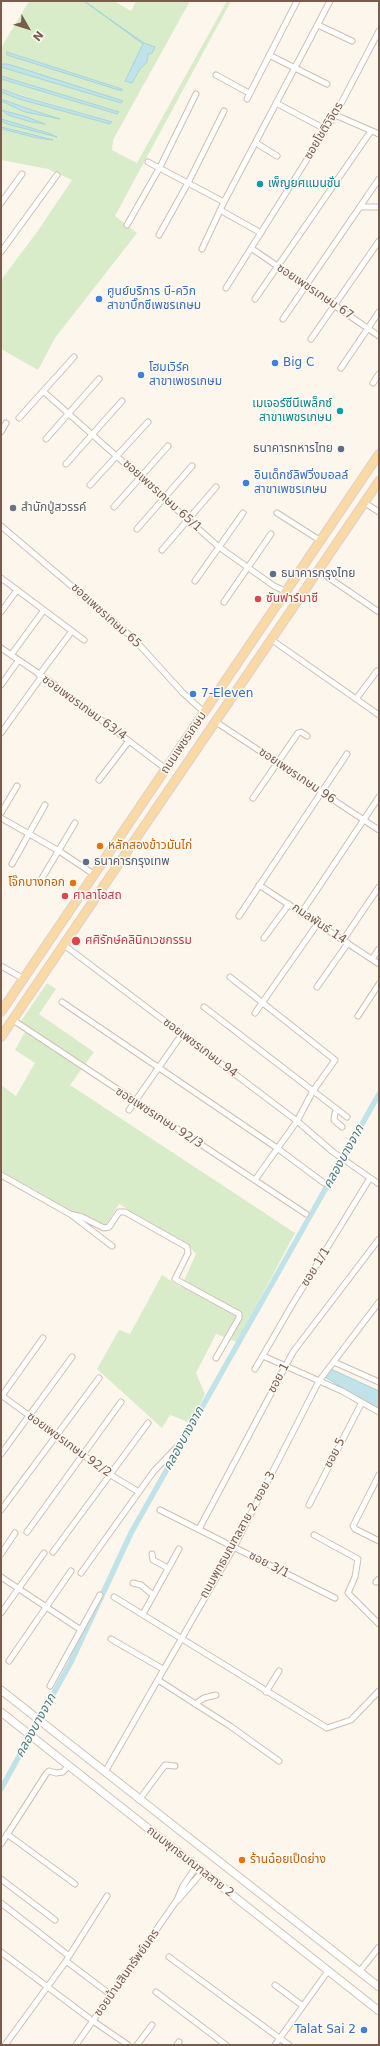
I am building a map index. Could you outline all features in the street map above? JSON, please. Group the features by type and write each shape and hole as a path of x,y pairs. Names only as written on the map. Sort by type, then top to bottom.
{"main road":[{"name":"ถนนเพชรเกษม","path":"1,1012 287,592 379,454"},
{"name":"ถนนเพชรเกษม","path":"1,1037 327,560 379,481"},
{"path":"313,553 314,558 318,562 327,560"},
{"path":"296,578 306,574 312,581"},
{"path":"56,932 66,943"},
{"name":"ถนนพุทธมณฑลสาย 2","path":"1,1690 139,1800 379,1986"},
{"name":"ถนนพุทธมณฑลสาย 2","path":"1,1712 379,2011"}],"street":[{"path":"216,75 248,96 297,1"},
{"path":"202,249 224,202 330,1"},
{"path":"318,25 352,40"},
{"name":"ซอยโชติวิจิตร","path":"226,288 335,115 379,31"},
{"path":"269,55 327,84"},
{"path":"127,225 160,167 196,94"},
{"path":"276,103 325,129"},
{"path":"159,235 188,183 224,112"},
{"path":"335,115 379,134"},
{"path":"255,299 276,266 371,131"},
{"path":"256,143 277,156"},
{"path":"148,162 224,202"},
{"path":"1,203 22,174"},
{"path":"2,251 57,175"},
{"path":"283,319 379,179"},
{"path":"362,207 379,207"},
{"path":"220,210 261,233"},
{"path":"311,339 379,241"},
{"name":"ซอยเพชรเกษม 67","path":"251,248 379,336"},
{"path":"341,368 379,312"},
{"path":"19,418 74,357"},
{"path":"373,383 379,374"},
{"path":"46,439 99,379"},
{"name":"ซอยเพชรเกษม 65/1","path":"43,391 69,412 219,547 248,568 287,592"},
{"path":"66,464 122,401"},
{"path":"90,485 148,422"},
{"path":"1,432 6,423"},
{"path":"114,507 168,446"},
{"path":"137,529 192,466"},
{"path":"162,550 216,487"},
{"path":"365,503 379,512"},
{"path":"195,581 242,513"},
{"path":"277,514 321,541"},
{"name":"ซอยเพชรเกษม 65","path":"1,526 134,639 183,693 205,713"},
{"path":"224,602 271,534"},
{"path":"319,571 379,612"},
{"path":"1,578 84,640"},
{"path":"1,612 17,590"},
{"path":"11,656 44,610"},
{"path":"1,733 72,631"},
{"path":"272,640 379,715"},
{"name":"ซอยเพชรเกษม 63/4","path":"1,648 166,769"},
{"path":"1,685 18,661"},
{"path":"356,699 377,671"},
{"name":"ซอยเพชรเกษม 96","path":"216,722 379,830"},
{"path":"253,798 298,733 301,732 307,736"},
{"path":"99,780 130,742"},
{"path":"239,916 347,754"},
{"path":"1,813 17,786"},
{"path":"302,912 379,796"},
{"path":"12,864 45,805"},
{"path":"1,818 59,851 95,875"},
{"path":"41,880 74,823"},
{"name":"กมลพันธ์ 14","path":"259,885 379,964"},
{"path":"317,987 379,887"},
{"path":"264,938 289,904"},
{"path":"255,1013 318,923"},
{"name":"ซอยเพชรเกษม 94","path":"66,943 182,1034 297,1121 334,1152 379,1184"},
{"path":"372,959 379,949"},
{"path":"1,966 24,979"},
{"path":"230,977 335,1060 314,1091 297,1121 255,1180"},
{"path":"358,1016 379,984"},
{"path":"62,1002 277,1148 324,1183"},
{"path":"204,1007 347,1117"},
{"name":"ซอยเพชรเกษม 92/3","path":"12,1020 306,1214"},
{"path":"129,1110 182,1034"},
{"path":"337,1109 334,1120 342,1128"},
{"path":"1,1175 70,1214 112,1246"},
{"name":"ซอย 1/1","path":"255,1369 370,1178"},
{"path":"70,1214 82,1217 104,1228 109,1227 119,1212 125,1212 187,1247 188,1253 175,1279 239,1314 239,1318 216,1358"},
{"name":"ซอย 1","path":"199,1529 284,1366 379,1239"},
{"name":"ถนนพุทธมณฑลสาย 2 ซอย 3","path":"105,1772 158,1680 180,1638 234,1547 320,1381 379,1302"},
{"path":"1,1396 43,1338"},
{"path":"263,1356 320,1381 379,1412"},
{"path":"1,1454 72,1357"},
{"path":"334,1362 379,1382"},
{"path":"1,1510 99,1378"},
{"name":"ซอยเพชรเกษม 92/2","path":"1,1396 56,1434 109,1474 139,1492"},
{"path":"27,1532 121,1402"},
{"name":"ซอย 5","path":"309,1505 362,1402"},
{"path":"53,1552 148,1423"},
{"path":"81,1573 161,1462 177,1447"},
{"path":"378,1540 355,1529 353,1526 379,1475"},
{"name":"ซอย 3/1","path":"160,1510 335,1598"},
{"path":"1,1554 15,1534"},
{"path":"314,1535 358,1558 355,1577 348,1593 379,1624"},
{"path":"143,1614 179,1549"},
{"path":"1,1613 17,1588 44,1553"},
{"path":"152,1554 153,1560 168,1568"},
{"path":"9,1661 71,1571"},
{"path":"1,1577 81,1630"},
{"path":"133,1583 141,1585 153,1595"},
{"path":"50,1686 100,1595"},
{"path":"114,1597 266,1692 327,1728 351,1720 379,1691"},
{"path":"111,1639 163,1669"},
{"path":"266,1692 279,1671"},
{"path":"158,1680 279,1761"},
{"path":"195,1704 204,1698 216,1695"},
{"path":"139,1800 165,1765 175,1766"},
{"path":"1,1844 46,1774 49,1771 56,1773 63,1772 68,1766"},
{"path":"7,1834 75,1884"},
{"path":"177,1900 183,1886 199,1870"},
{"path":"177,1900 188,1890 199,1870"},
{"path":"1,1880 54,1920"},
{"path":"5,2045 68,1959 107,1896"},
{"name":"ซอยบ้านสินทรัพย์นคร","path":"76,2045 91,2019 112,1995 177,1900"},
{"path":"1,1903 112,1995"},
{"path":"360,1971 379,1947"},
{"path":"1,1952 48,1988 128,2045"},
{"path":"169,1956 288,2045"},
{"path":"275,2045 328,1971"},
{"path":"274,1985 303,2006"},
{"path":"156,1992 226,2045"},
{"path":"137,2045 152,2025"}],"green space":[{"path":"29,1 114,1 131,11 136,1 190,1 113,140 112,150 137,163 227,1 231,1 115,216 137,233 55,338 38,370 1,349 1,280 37,232 72,180 48,169 1,160 1,129 50,140 1,127 1,121 55,136 1,119 1,112 31,122 43,124 1,110 1,101 25,112 57,118 1,99 1,92 19,99 110,123 112,122 1,89 1,79 117,114 118,112 1,76 1,67 121,103 122,102 8,64 1,65 1,48","holes":["93,7 144,43 155,47 148,54 147,62 140,69 132,83 125,81 143,44","7,52 17,55 122,89 7,55"]},
{"path":"47,983 56,989 39,1014 94,1052 70,1085 295,1233 237,1342 216,1334 196,1373 205,1394 191,1423 170,1415 162,1428 97,1369 119,1330 130,1334 162,1275 181,1287 196,1254 189,1246 119,1204 106,1225 71,1211 1,1171 1,1085 16,1096 35,1063 15,1050 25,1032 17,1027"}],"water":[{"path":"84,1 144,43 155,47 152,53 148,54 147,62 140,69 132,83 125,81 143,44"},
{"path":"7,52 122,89 122,91 7,55"},
{"path":"2,64 8,64 123,101 121,103 1,67"},
{"path":"1,76 119,112 117,114 1,79"},
{"path":"1,89 112,122 110,124 19,99 1,92"},
{"path":"1,99 60,119 25,112 1,101"},
{"path":"1,110 24,116 45,124 31,122 8,115"},
{"path":"1,119 57,137 7,124 1,121"},
{"path":"1,127 53,140 37,138 2,129"},
{"path":"331,1369 379,1391 379,1410 325,1377"}],"waterway":[{"name":"คลองบางจาก","path":"1,1789 71,1662 131,1533 379,1094"}],"place":[{"name":"เพ็ญยศแมนชั่น","path":"260,184"},
{"name":"ศูนย์บริการ บี-ควิก สาขาบิ๊กซีเพชรเกษม","path":"99,299"},
{"name":"Big C","path":"275,363"},
{"name":"โฮมเวิร์ค สาขาเพชรเกษม","path":"141,375"},
{"name":"เมเจอร์ซีนีเพล็กซ์ สาขาเพชรเกษม","path":"340,411"},
{"name":"ธนาคารทหารไทย","path":"341,449"},
{"name":"อินเด็กซ์ลิฟวิ่งมอลล์ สาขาเพชรเกษม","path":"246,483"},
{"name":"สำนักปู่สวรรค์","path":"13,508"},
{"name":"ธนาคารกรุงไทย","path":"273,574"},
{"name":"ซันฟาร์มาซี","path":"258,599"},
{"name":"7-Eleven","path":"193,694"},
{"name":"หลักสองข้าวมันไก่","path":"100,846"},
{"name":"ธนาคารกรุงเทพ","path":"86,862"},
{"name":"โจ๊กบางกอก","path":"73,883"},
{"name":"ศาลาโอสถ","path":"65,896"},
{"name":"ศศิรักษ์คลินิกเวชกรรม","path":"76,941"},
{"name":"ร้านฉ๋อยเป็ดย่าง","path":"242,1860"},
{"name":"Talat Sai 2","path":"364,2030"}]}
